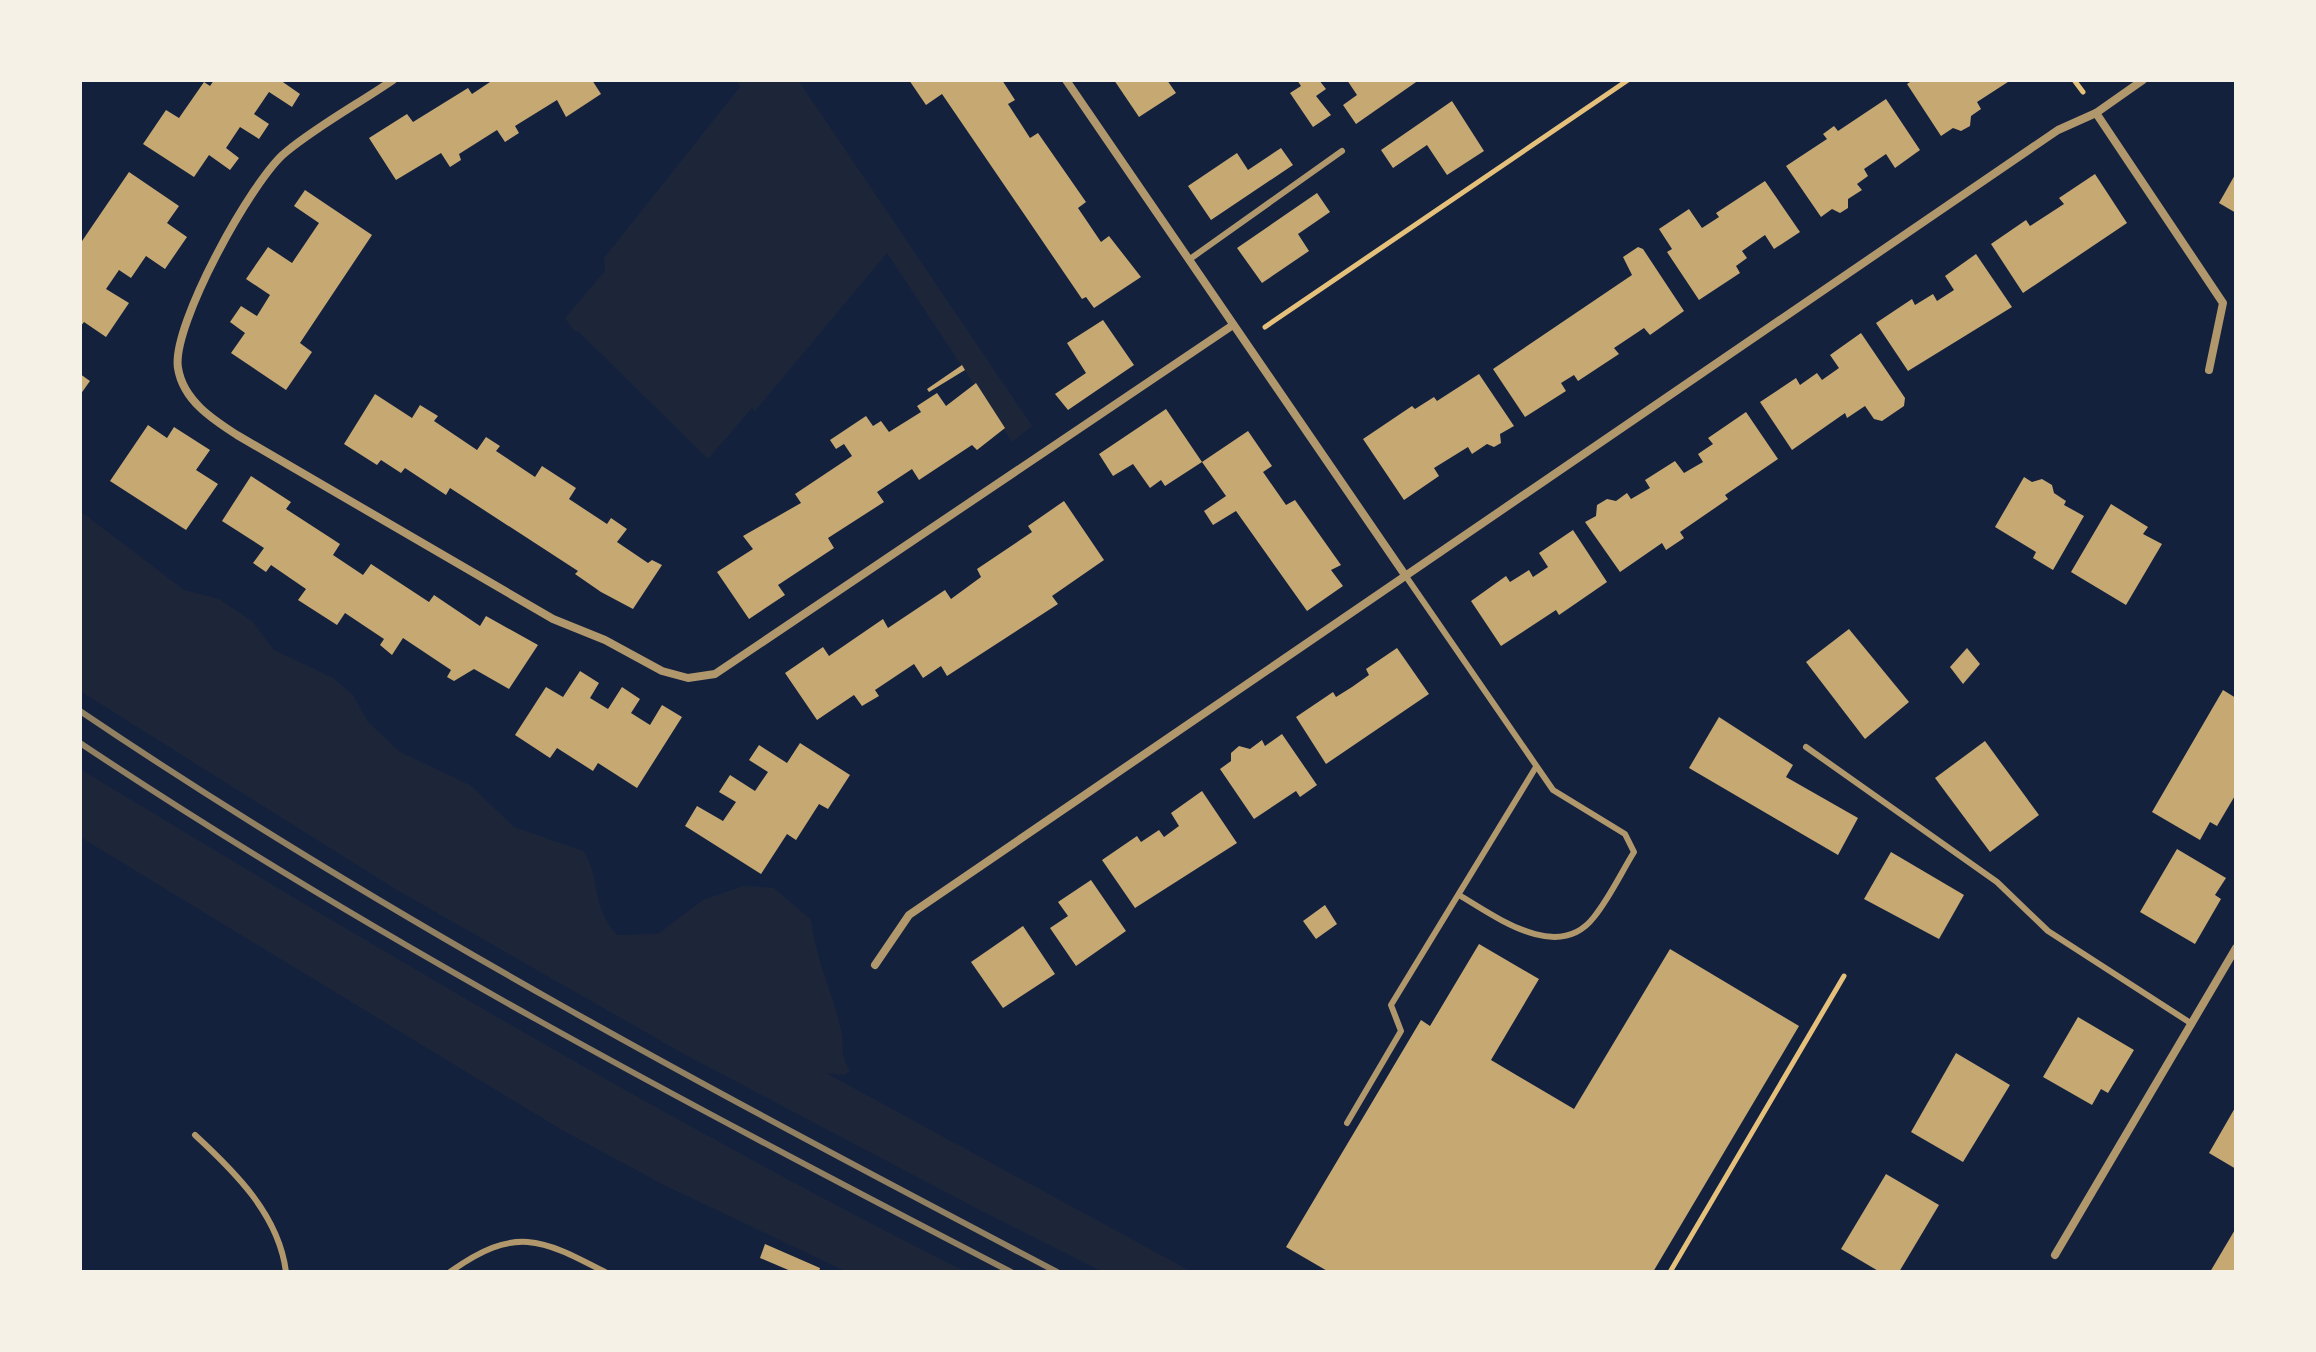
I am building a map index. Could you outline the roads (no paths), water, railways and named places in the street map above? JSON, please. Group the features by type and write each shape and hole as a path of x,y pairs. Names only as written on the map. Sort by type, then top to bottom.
{"street":[{"path":"393,80 285,153 269,169 200,284 179,337 178,368 189,395 204,413 250,443 553,619 605,640 662,671 688,678 715,674 1233,325"},
{"path":"1066,80 1405,575"},
{"path":"875,965 909,915 2058,130 2096,113 2143,80"},
{"path":"2096,113 2223,303 2209,370"},
{"path":"2055,1255 2236,948"}],"lane":[{"path":"1190,259 1342,151"},
{"path":"1405,575 1553,790 1625,834 1634,852 1593,919 1571,932 1544,937 1520,931 1459,895"},
{"path":"1806,747 1997,882 2048,931 2192,1024"},
{"path":"1347,1123 1401,1031 1391,1005 1536,767"},
{"path":"195,1135 236,1172 262,1208 286,1272"},
{"path":"450,1272 479,1252 514,1242 551,1244 605,1272"}],"railway":[{"path":"80,711 198,789 438,935 684,1073 1057,1272"},
{"path":"80,743 306,886 538,1020 1011,1272"}]}
